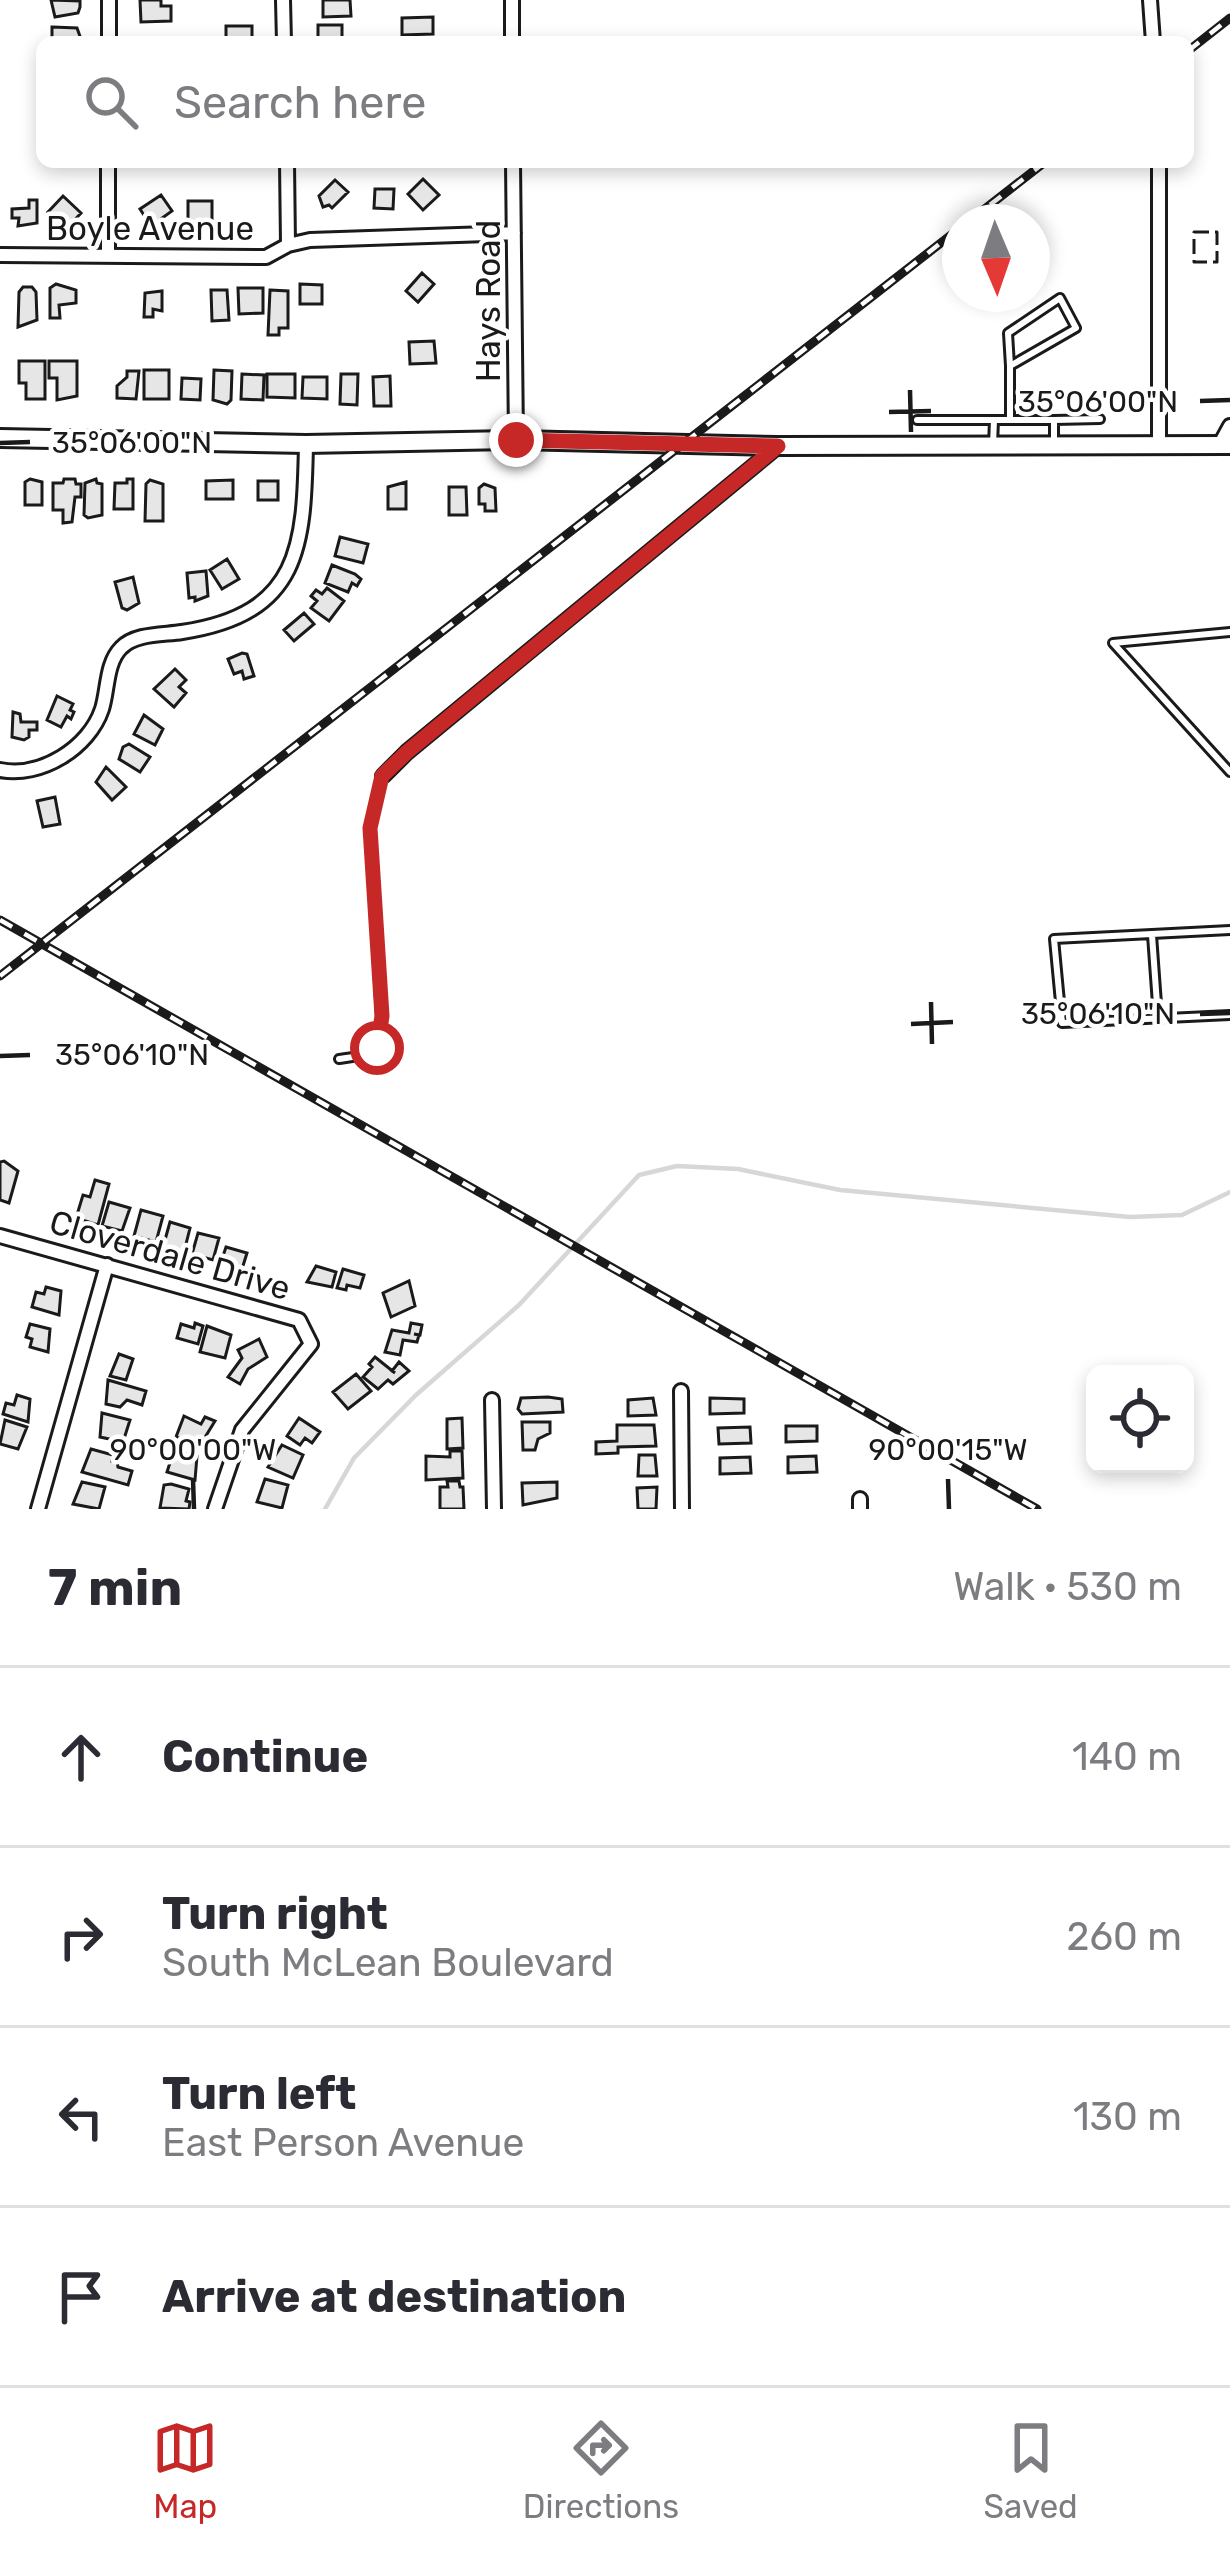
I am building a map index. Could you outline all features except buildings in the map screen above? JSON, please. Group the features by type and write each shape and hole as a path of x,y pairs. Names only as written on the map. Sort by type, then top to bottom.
{"main road":[{"path":"0,438 1225,446"}],"street":[{"path":"109,0 109,36"},
{"path":"284,0 284,36"},
{"path":"512,0 512,36"},
{"path":"1150,0 1153,36"},
{"path":"108,168 108,255"},
{"path":"287,168 288,245"},
{"name":"Hays Road","path":"513,168 516,440"},
{"path":"1159,168 1159,443"},
{"name":"Boyle Avenue","path":"0,255 266,257 310,240 514,233"},
{"path":"1225,446 1230,426"},
{"path":"0,770 51,763 80,746 102,712 109,674 121,648 140,637 221,626 262,603 293,565 304,520 306,443"},
{"path":"382,776 778,446"},
{"name":"Cloverdale Drive","path":"0,1235 298,1320 311,1344 242,1430 215,1509"},
{"path":"38,1509 107,1264"},
{"path":"681,1391 682,1509"},
{"path":"492,1400 494,1509"}],"lane":[{"path":"1010,366 1076,328 1060,298 1008,333 1010,420"},
{"path":"917,420 1100,419"},
{"path":"993,446 994,420"},
{"path":"1054,420 1054,446"},
{"path":"1230,632 1113,644 1230,772"},
{"path":"339,1059 365,1056 377,1048 382,1034 370,828 382,776"},
{"path":"1230,930 1054,939 1063,1023 1230,1015"},
{"path":"1152,935 1158,1018"}],"waterway":[{"path":"325,1509 354,1458 416,1395 519,1305 639,1175 677,1166 738,1169 840,1190 1130,1217 1182,1215 1230,1192"}],"railway":[{"path":"1194,46 1230,18"},
{"path":"991,204 1037,168"},
{"path":"0,976 942,242"},
{"path":"0,920 1037,1509"}],"fence":[{"path":"1194,232 1217,232 1217,262 1194,262 1194,232"}],"route":[{"path":"377,1048 382,1016 370,828 382,776 778,446 516,440"}]}
